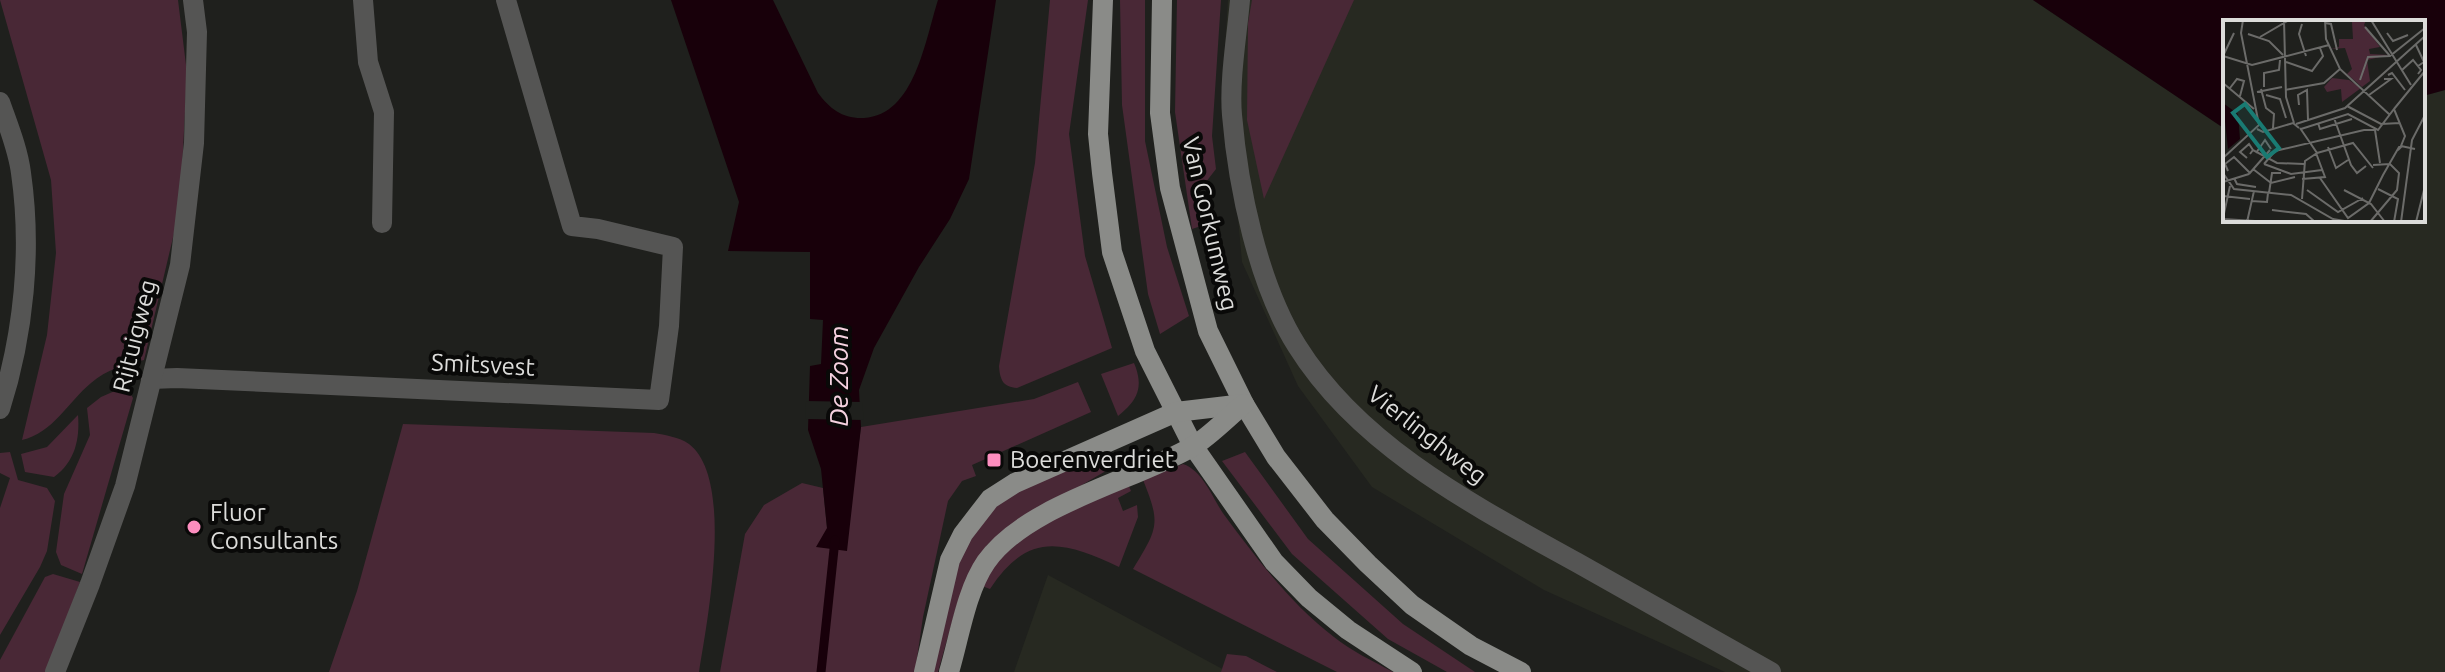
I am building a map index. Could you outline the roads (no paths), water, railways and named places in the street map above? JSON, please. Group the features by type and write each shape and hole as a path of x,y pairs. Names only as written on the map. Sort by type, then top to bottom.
{"main road":[{"path":"1103,0 1098,134 1112,252 1145,351 1193,446 1274,562 1309,598 1348,630 1412,672"},
{"name":"Van Gorkumweg","path":"1162,0 1160,113 1170,188 1208,331 1244,404 1276,457 1325,520 1368,564 1412,605 1471,646 1521,672"},
{"path":"924,672 950,560 982,506 1015,483 1176,412 1244,404"},
{"path":"949,672 975,583 986,563 1004,542 1028,525 1069,504 1193,446 1244,404"}],"street":[{"name":"Rijtuigweg","path":"55,672 87,594 125,486 180,265 194,143 197,32 193,0"},
{"path":"363,0 368,62 384,112 382,223"},
{"name":"Smitsvest","path":"151,379 659,400 669,326 673,247 572,226 506,0"},
{"name":"Vierlinghweg","path":"1240,0 1231,112 1244,199 1266,280 1297,345 1341,402 1396,451 1469,503 1771,672"},
{"path":"0,102 21,170 25,282 14,365 0,409"}],"water":[{"path":"671,0 773,0 818,93 838,112 864,118 881,114 895,104 906,90 922,54 938,0 996,0 969,179 950,219 874,348 859,390 861,427 847,551 816,547 827,528 821,469 808,430 810,366 821,364 823,320 810,319 810,252 728,251 739,202"},
{"path":"2033,0 2445,0 2445,90 2425,95 2425,20 2223,20 2223,128"}],"waterway":[{"name":"De Zoom","path":"821,672 835,540"}],"place":[{"name":"Boerenverdriet","path":"994,460"},
{"name":"Fluor Consultants","path":"194,527"}]}
